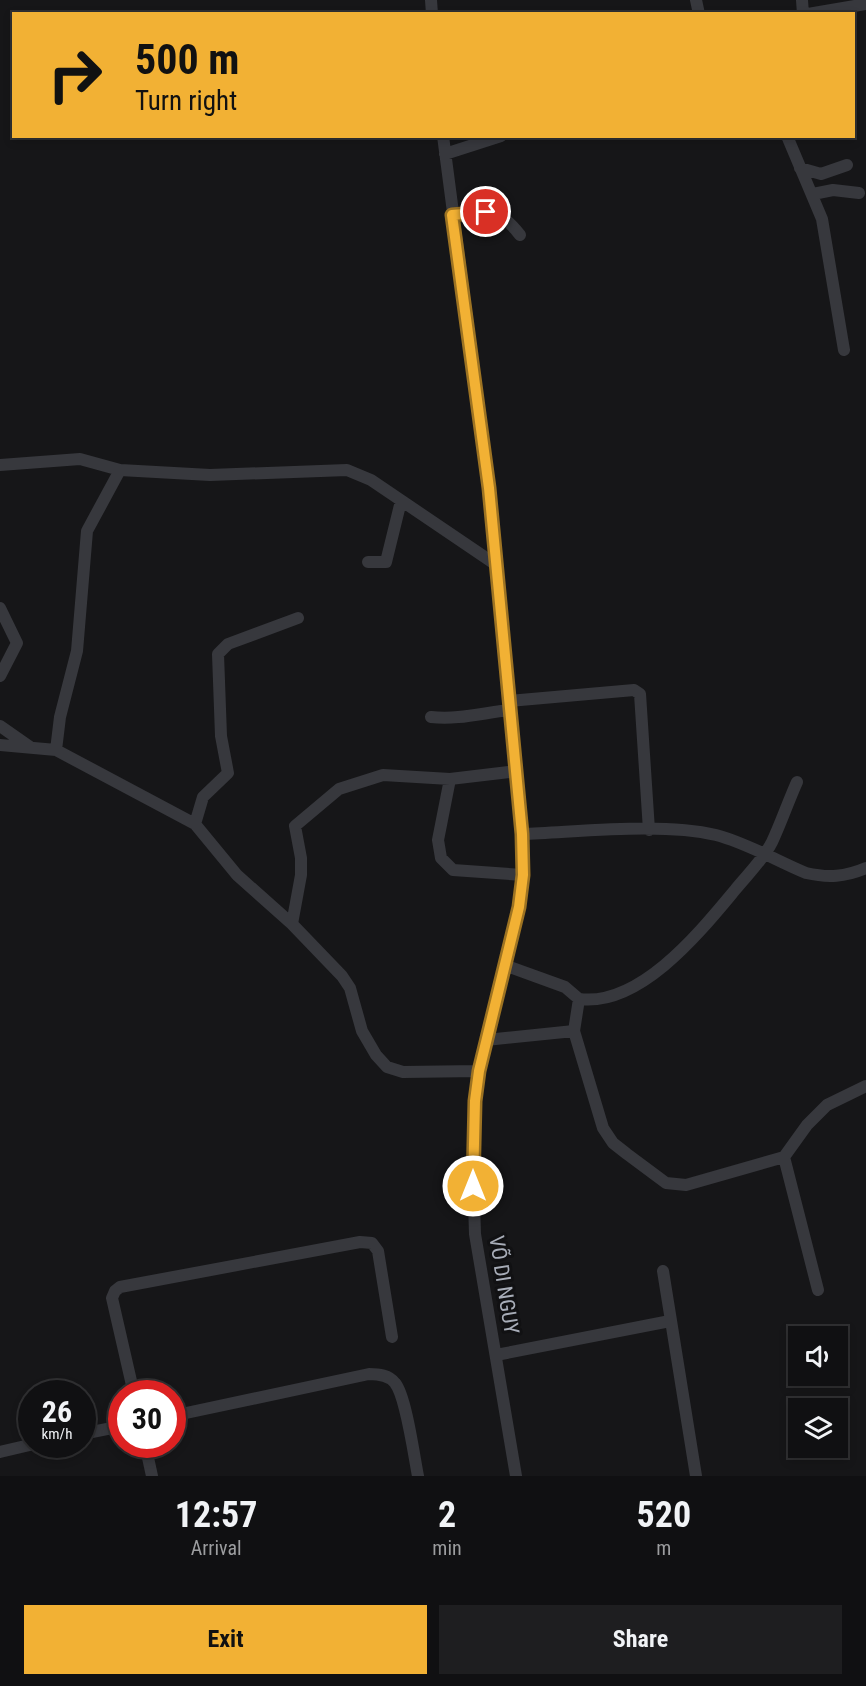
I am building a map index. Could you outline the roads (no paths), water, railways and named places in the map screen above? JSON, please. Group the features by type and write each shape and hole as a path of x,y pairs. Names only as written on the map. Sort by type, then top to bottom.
{"street":[{"path":"813,12 834,4 866,4"},
{"name":"VÕ DI NGUY","path":"443,138 489,488 522,834 523,875 519,907 479,1071 473,1170 476,1234 516,1476"},
{"path":"445,154 495,138"},
{"path":"788,138 822,219 844,350"},
{"path":"800,168 821,174 847,165"},
{"path":"813,194 834,190 859,193"},
{"path":"452,215 494,212 505,218 520,235"},
{"path":"0,465 80,459 120,470 210,475 347,470 363,476 495,564"},
{"path":"56,750 60,717 77,651 87,531 120,470"},
{"path":"368,562 386,562 391,532 402,501"},
{"path":"0,608 17,643 0,676"},
{"path":"195,824 203,797 228,773 221,736 218,654 228,645 298,618"},
{"path":"431,717 455,720 470,714 509,706 634,690 640,694 649,830"},
{"path":"0,726 30,747"},
{"path":"0,745 56,750 195,824 237,875 292,924 347,982 362,1031 376,1055 387,1067 403,1072 479,1071"},
{"path":"292,924 302,858 295,831 297,822 320,808 339,789 372,777 395,774 450,780 517,771"},
{"path":"450,780 438,840 437,849 441,858 453,870 523,875"},
{"path":"504,965 565,987 579,999 606,999 625,991 675,956 713,917 772,842 796,782"},
{"path":"522,834 673,829 720,836 819,876 845,876 866,868"},
{"path":"579,999 574,1031 603,1128 613,1143 648,1172 666,1183 686,1185 784,1157 807,1125 827,1105 866,1086"},
{"path":"486,1040 574,1031"},
{"path":"784,1157 818,1290"},
{"path":"131,1380 112,1298 120,1287 360,1242 372,1243 378,1251 392,1337"},
{"path":"663,1270 696,1476"},
{"path":"496,1355 670,1321"},
{"path":"186,1413 369,1374 386,1376 394,1381 401,1394 418,1476"},
{"path":"0,1452 18,1448"},
{"path":"149,1458 152,1476"}]}
